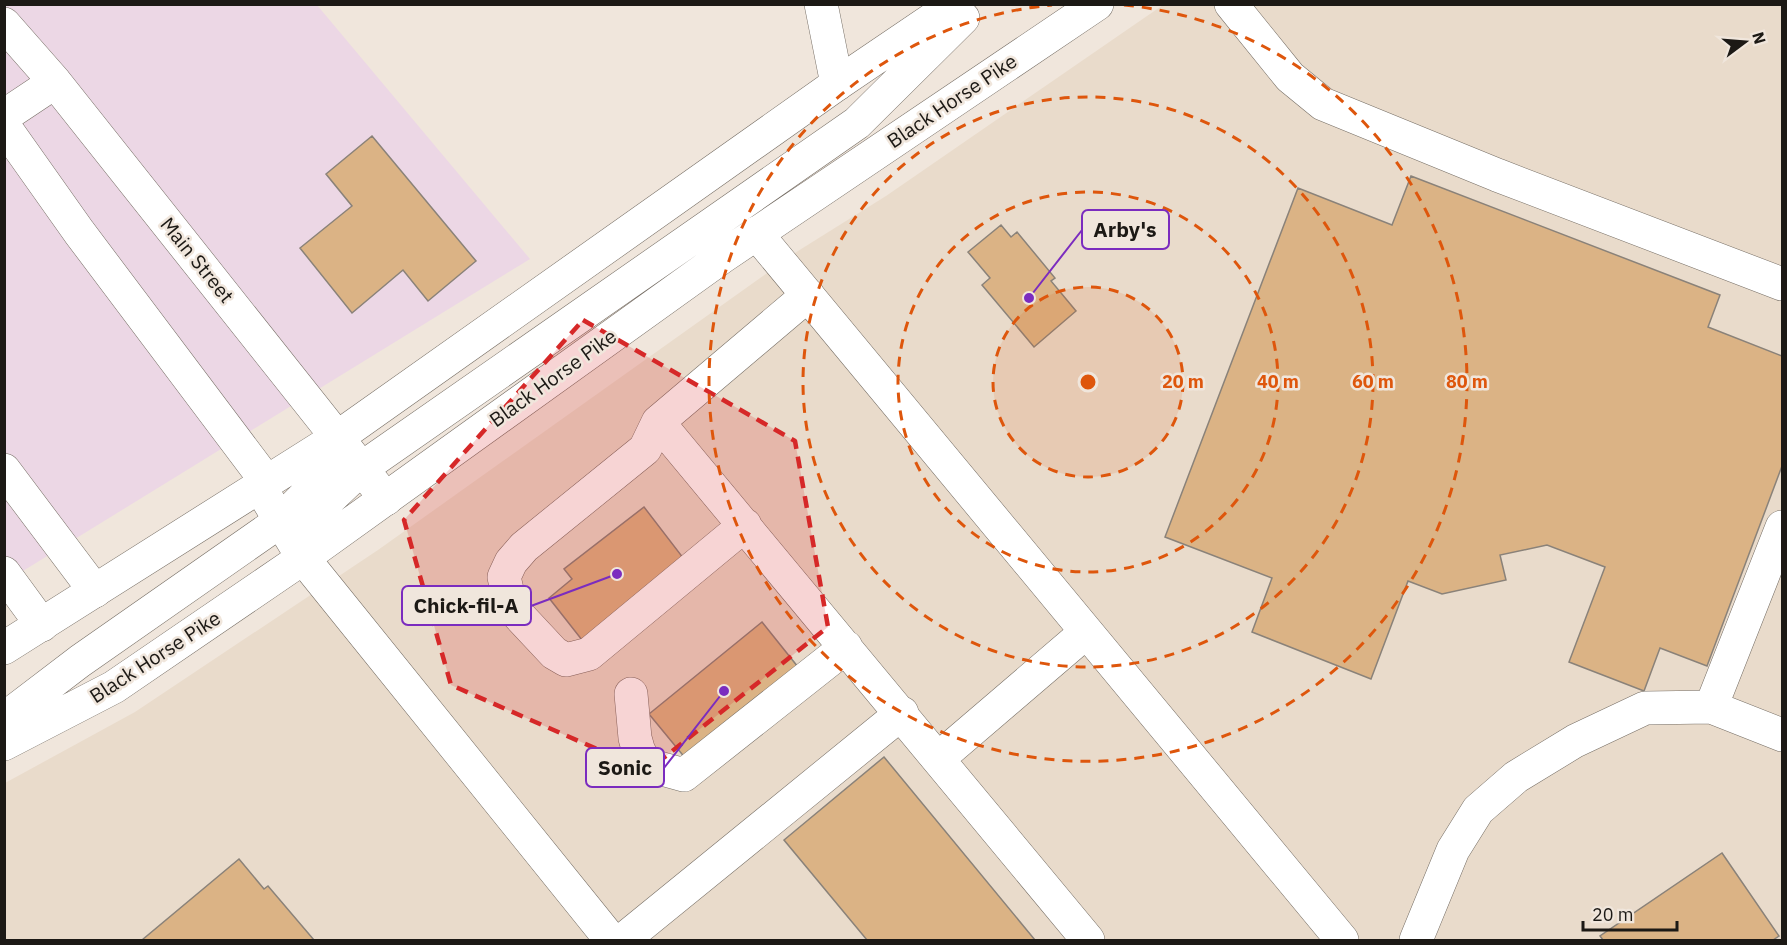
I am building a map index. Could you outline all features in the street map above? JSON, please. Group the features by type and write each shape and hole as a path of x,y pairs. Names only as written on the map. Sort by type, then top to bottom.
{"main road":[{"path":"821,4 837,84"},
{"path":"4,648 338,437 837,84 955,4"},
{"path":"303,558 326,502 362,468 857,123 977,4"},
{"name":"Black Horse Pike","path":"4,744 114,687 303,558 756,233 1098,4"},
{"path":"1230,4 1290,77 1323,104 1497,176 1782,284"},
{"name":"Main Street","path":"4,24 55,82 386,499"},
{"path":"4,116 55,82"},
{"path":"4,126 264,485 279,522 303,558 611,940"},
{"path":"756,233 1085,633 1342,940"},
{"path":"745,525 589,654 576,659 566,660 554,654 511,607 504,577 511,562 524,547 645,449 658,422 808,295"},
{"path":"658,422 902,713 1088,940"},
{"path":"4,719 80,661 279,522 316,485 338,437"},
{"path":"4,470 95,591"},
{"path":"1711,707 1782,527"},
{"path":"4,573 42,625"},
{"path":"939,758 1085,633"},
{"path":"631,694 639,752 648,765 684,775 846,647"},
{"path":"1416,940 1453,850 1478,810 1516,777 1575,741 1645,708 1711,707 1782,735"},
{"path":"623,940 902,713"}],"highlighted area":[{"path":"583,320 795,441 828,627 647,771 451,685 404,520"}],"shaded area":[{"path":"5,5 317,5 530,259 5,582"},
{"path":"1163,5 1782,5 1782,940 5,940 5,783 135,712 378,550 798,251 886,196"}],"building":[{"path":"372,136 476,261 428,301 403,270 352,313 300,248 352,206 326,174"},
{"path":"1411,176 1720,295 1708,327 1782,356 1782,466 1707,666 1660,648 1644,691 1569,662 1605,567 1547,545 1500,555 1506,580 1442,594 1408,581 1371,679 1252,632 1272,578 1165,537 1298,188 1392,225"},
{"path":"1001,225 1011,237 1017,232 1055,278 1051,281 1076,311 1034,347 982,285 990,278 968,252"},
{"path":"644,507 684,559 582,640 549,598 572,579 564,569"},
{"path":"762,622 798,667 686,759 649,714"},
{"path":"884,757 1035,940 867,940 784,840"},
{"path":"1722,853 1779,936 1773,940 1603,940 1600,936"},
{"path":"239,859 264,889 268,886 314,940 142,940"}],"place":[{"name":"Arby's","path":"1029,298"},
{"name":"Chick-fil-A","path":"617,574"},
{"name":"Sonic","path":"724,691"}]}
